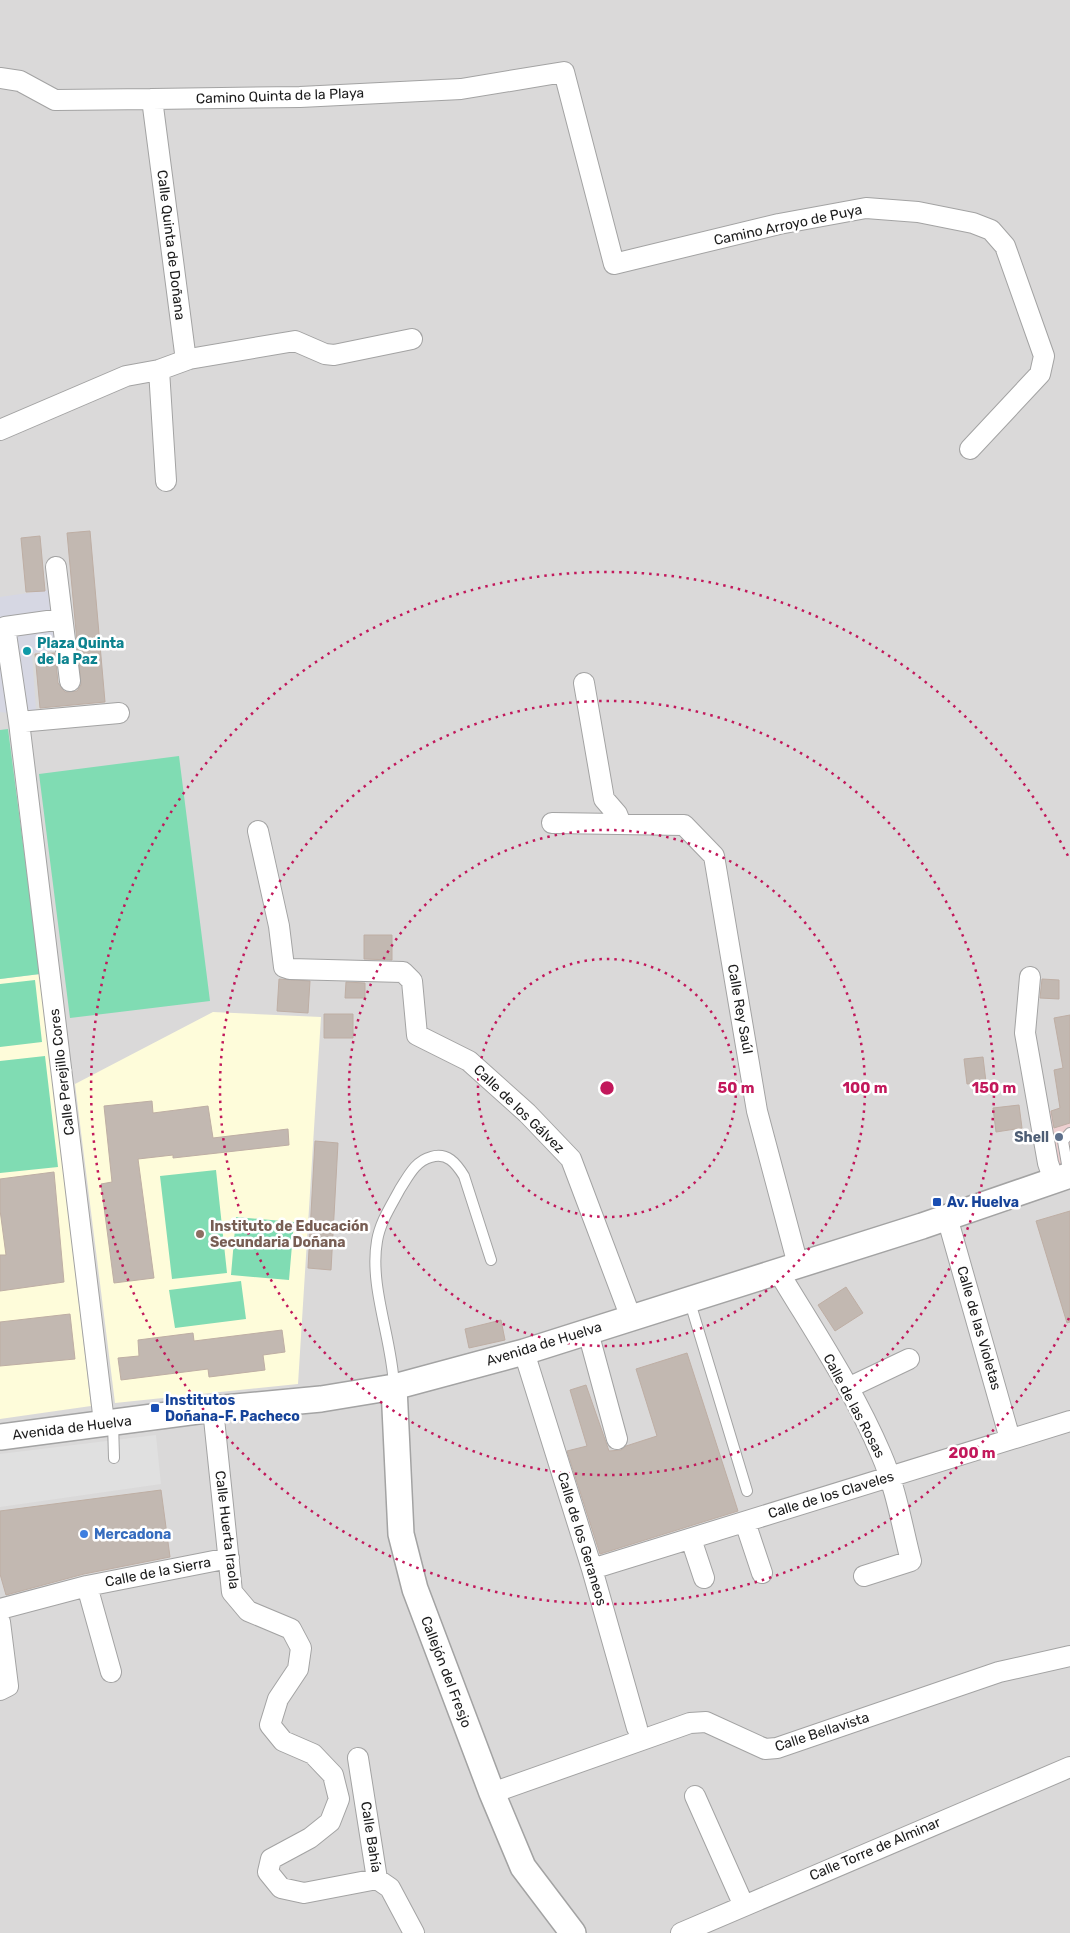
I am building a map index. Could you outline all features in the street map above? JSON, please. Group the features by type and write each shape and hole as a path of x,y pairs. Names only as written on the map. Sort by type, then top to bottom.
{"street":[{"name":"Camino Quinta de la Playa","path":"0,78 20,81 54,100 152,99 300,97 461,90 564,72"},
{"name":"Camino Arroyo de Puya","path":"564,72 614,264 779,224 866,208 918,212 973,223 991,230 1005,246 1044,356 1040,374 970,449"},
{"name":"Calle Quinta de Doñana","path":"152,99 184,344 188,359"},
{"path":"0,430 126,376 159,370 188,359 295,341 325,354 334,355 412,339"},
{"path":"159,370 166,481"},
{"path":"56,567 70,680"},
{"path":"62,619 5,627 20,722 119,713"},
{"path":"584,683 604,799 617,814 621,824"},
{"name":"Calle Perejillo Cores","path":"20,722 108,1422"},
{"name":"Calle Rey Saúl","path":"552,823 684,825 714,856 757,1111 788,1268"},
{"name":"Calle de los Gálvez","path":"258,831 279,926 284,967 290,969 403,972 412,981 417,1035 469,1061 527,1113 571,1159 631,1318"},
{"path":"1030,977 1025,1032 1048,1163 1064,1177"},
{"name":"Avenida de Huelva","path":"0,1437 213,1409 321,1399 394,1387 524,1352 588,1332 948,1217 1064,1177"},
{"name":"Calle de las Violetas","path":"948,1217 1010,1439"},
{"name":"Calle de las Rosas","path":"788,1268 881,1454 889,1477 910,1562 864,1576"},
{"path":"588,1332 617,1439"},
{"name":"Calle de los Geraneos","path":"524,1352 592,1570 637,1728"},
{"path":"848,1388 909,1359"},
{"name":"Callejón del Fresjo","path":"394,1387 402,1534 415,1589 492,1793 523,1867 573,1933"},
{"name":"Calle Huerta Iraola","path":"213,1409 232,1592 248,1611 291,1629 302,1648 298,1669 278,1699 270,1725 283,1741 313,1754 333,1775 339,1799 330,1822 310,1838 271,1860 268,1872 281,1888 304,1893 377,1879"},
{"name":"Calle de los Claveles","path":"592,1570 1070,1421"},
{"path":"745,1522 762,1573"},
{"path":"691,1538 704,1578"},
{"name":"Calle de la Sierra","path":"0,1609 87,1586 229,1558"},
{"name":"Calle de la Sierra","path":"87,1586 111,1672"},
{"path":"0,1622 8,1686 0,1690"},
{"name":"Calle Bellavista","path":"492,1793 690,1724 706,1722 765,1749 777,1748 999,1672 1070,1656"},
{"name":"Calle Bahía","path":"358,1758 377,1879 390,1888 414,1933"},
{"name":"Calle Torre de Alminar","path":"681,1933 1070,1766"},
{"path":"695,1796 744,1906"}],"lane":[{"path":"1064,1177 1063,1141 1070,1133"},
{"path":"394,1387 393,1362 375,1272 376,1241 385,1215 412,1170 426,1158 438,1155 450,1158 459,1168 464,1176 491,1260"},
{"path":"689,1299 747,1491"},
{"path":"108,1422 114,1458"}],"shaded area":[{"path":"0,0 1070,0 1070,1933 0,1933"},
{"name":"Plaza Quinta de la Paz","path":"69,587 76,648 32,653 36,710 16,714 0,712 0,597"},
{"path":"40,974 91,1406 0,1419 0,979"},
{"name":"Instituto de Educación Secundaria Doñana","path":"213,1012 321,1017 298,1384 115,1403 75,1084"},
{"name":"Shell","path":"1070,1105 1070,1161 1053,1167 1045,1113"},
{"path":"156,1435 161,1484 0,1507 0,1454"}],"green space":[{"path":"8,729 40,974 0,979 0,730"},
{"path":"179,756 210,1001 70,1018 39,774"},
{"path":"35,980 42,1042 0,1047 0,984"},
{"path":"45,1056 58,1167 0,1173 0,1061"},
{"path":"216,1170 227,1273 172,1279 160,1176"},
{"path":"236,1217 294,1222 289,1280 231,1275"},
{"path":"241,1281 246,1319 175,1328 169,1290"}],"building":[{"path":"90,531 105,702 40,708 35,654 55,653 58,683 65,692 77,691 81,685 67,533"},
{"path":"40,536 45,591 26,592 21,538"},
{"path":"364,935 392,935 392,960 364,959"},
{"path":"279,979 310,981 308,1013 277,1011"},
{"path":"1042,979 1059,980 1059,999 1040,998"},
{"path":"346,982 365,983 365,998 345,998"},
{"path":"324,1014 353,1014 353,1038 324,1038"},
{"path":"1070,1015 1070,1123 1054,1128 1051,1111 1060,1108 1054,1070 1063,1068 1054,1018"},
{"path":"983,1057 986,1082 967,1084 964,1059"},
{"path":"152,1101 153,1113 208,1106 213,1138 288,1129 289,1145 173,1158 173,1155 138,1159 154,1278 114,1283 101,1184 112,1182 104,1106"},
{"path":"1019,1105 1022,1128 996,1132 993,1108"},
{"path":"315,1141 338,1143 331,1270 308,1268"},
{"path":"54,1172 64,1282 0,1291 0,1255 6,1255 0,1210 0,1179"},
{"path":"1070,1211 1070,1322 1067,1323 1036,1221"},
{"path":"846,1287 863,1313 835,1331 818,1305"},
{"path":"70,1314 75,1359 0,1366 0,1322"},
{"path":"501,1320 505,1340 469,1348 465,1329"},
{"path":"282,1330 285,1352 263,1355 265,1370 209,1377 208,1369 121,1380 118,1358 139,1356 138,1340 193,1333 194,1341"},
{"path":"687,1353 738,1511 600,1554 567,1451 587,1446 570,1390 586,1385 609,1451 621,1450 626,1446 657,1436 636,1369"},
{"name":"Mercadona","path":"161,1490 170,1557 84,1574 6,1595 0,1574 0,1511"}],"place":[{"name":"Plaza Quinta de la Paz","path":"27,651"},
{"name":"Shell","path":"1059,1137"},
{"name":"Av. Huelva","path":"937,1202"},
{"name":"Instituto de Educación Secundaria Doñana","path":"200,1234"},
{"name":"Institutos Doñana-F. Pacheco","path":"155,1408"},
{"name":"Mercadona","path":"84,1534"}]}
